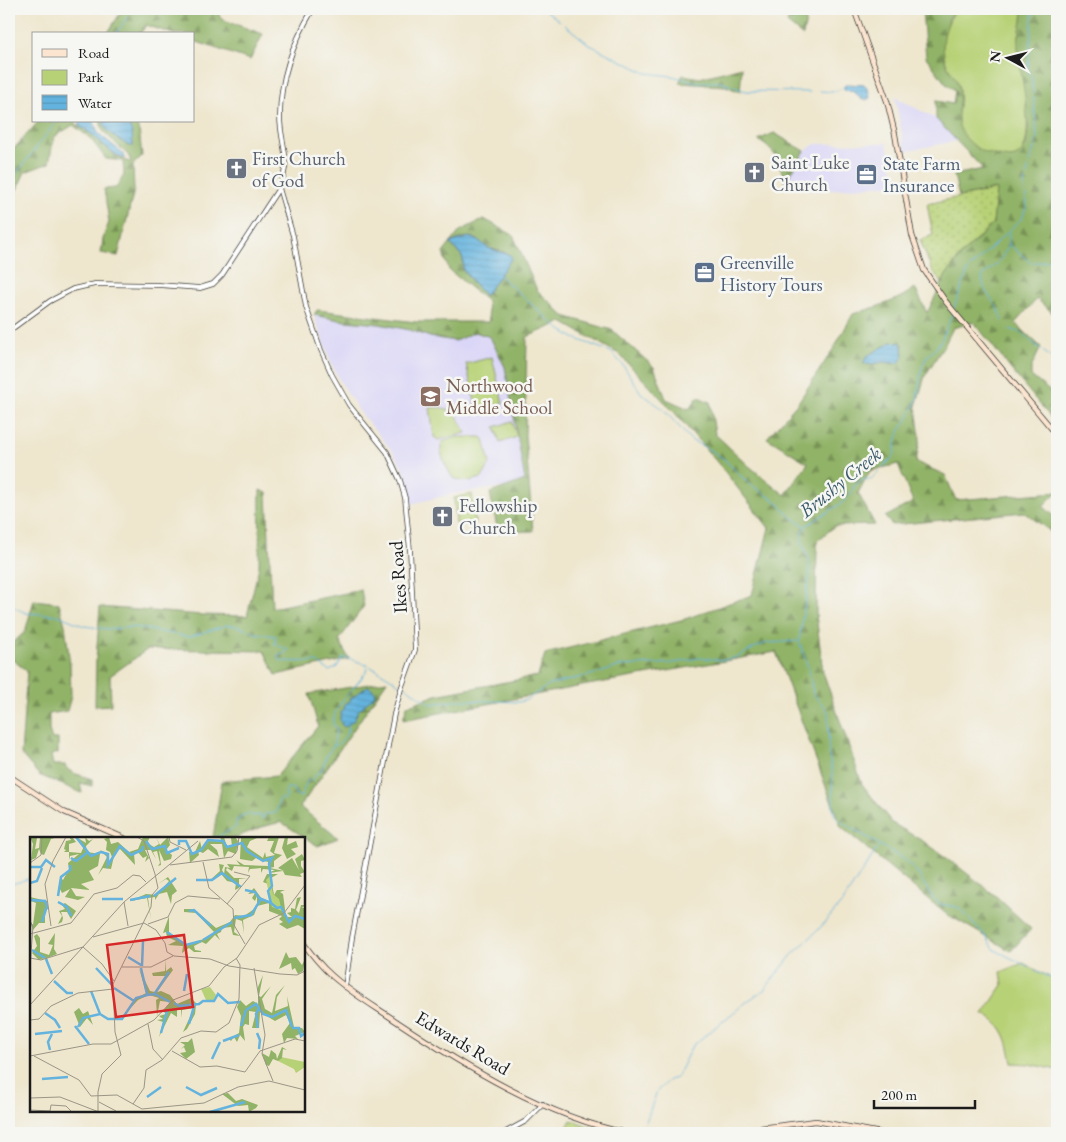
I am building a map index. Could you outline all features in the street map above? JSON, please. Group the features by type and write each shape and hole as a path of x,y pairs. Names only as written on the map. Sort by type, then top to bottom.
{"main road":[{"path":"854,9 877,69 890,112 912,235 924,270 946,302 1057,434"},
{"path":"9,776 64,812 94,827 121,837"},
{"name":"Edwards Road","path":"305,945 330,974 345,987 447,1053 503,1085 543,1104 583,1121 627,1133"},
{"path":"721,1133 816,1121 881,1133"}],"street":[{"path":"9,331 32,312 57,296 73,289 95,284 200,288 213,284 227,269 279,188 287,167 280,121 282,92 294,44 313,9"},
{"name":"Ikes Road","path":"279,188 293,236 306,307 321,350 345,399 390,458 404,492 409,532 415,650 394,714 352,938 345,987"},
{"path":"504,1133 526,1121 543,1104"}],"shaded area":[{"path":"895,97 936,119 957,141 905,151"},
{"path":"887,143 896,184 814,191 785,183 805,151 815,144"},
{"name":"Northwood Middle School","path":"314,315 345,321 379,324 410,330 430,337 455,341 475,332 490,337 505,367 525,480 512,486 456,493 411,504 410,491 404,470 393,452 359,411 340,381 331,363"}],"green space":[{"path":"123,9 216,9 221,19 263,34 250,60 195,41 195,32 167,32 146,25 141,32 108,32"},
{"path":"793,9 808,9 803,36 787,23"},
{"path":"922,9 957,9 949,18 945,61 958,83 960,96 958,112 978,149 1011,158 1026,146 1028,126 1017,48 1023,9 1057,9 1057,317 1037,299 1015,323 1041,347 1031,368 1031,376 1057,397 1057,425 974,322 953,328 925,376 916,406 920,439 916,462 945,475 956,500 1057,492 1043,506 1057,517 1057,545 1050,531 1024,512 892,525 885,517 913,502 898,464 870,471 858,493 875,525 835,526 817,541 816,614 823,672 862,784 892,823 926,843 955,864 996,896 1031,929 1011,951 945,913 841,827 776,652 403,720 407,706 436,695 538,676 545,654 685,619 752,595 769,528 722,468 675,413 619,354 562,322 527,337 525,435 533,531 498,532 490,493 525,480 505,367 490,337 475,332 455,341 430,337 410,330 379,324 345,321 314,315 317,310 416,322 489,322 487,301 449,270 443,253 450,243 463,259 463,270 484,295 486,294 512,258 504,252 488,248 473,237 462,238 451,243 460,231 484,219 513,235 537,290 564,316 612,330 654,367 666,399 689,409 698,397 710,402 715,434 749,466 785,495 808,463 767,438 797,404 834,348 853,314 893,301 915,288 927,313 946,275 964,252 993,224 996,189 959,197 954,175 983,169 936,119 936,101 953,104 955,90 946,84 926,57","holes":["892,342 901,343 904,354 895,364 884,362 869,365 867,356"]},
{"path":"957,9 1023,9 1018,50 1026,106 1027,137 1023,149 1017,156 1001,157 979,149 969,141 960,127 958,121 958,85 946,61 943,45 946,29"},
{"path":"742,67 740,92 726,86 679,83 683,75 700,78"},
{"path":"38,122 76,122 77,126 88,131 118,157 129,162 131,161 128,155 103,131 100,122 103,122 108,130 115,136 133,145 132,133 127,122 133,122 139,129 142,156 133,165 134,190 118,256 101,253 103,239 109,222 104,189 116,188 124,175 123,161 106,159 91,139 73,125 54,137 49,163 25,172 14,196 9,202 9,154"},
{"path":"774,133 805,151 785,183 777,158 770,149 758,140"},
{"path":"997,189 993,224 958,259 942,283 932,270 920,240 933,235 927,204"},
{"path":"492,357 503,403 477,410 466,364"},
{"path":"430,408 443,408 453,412 460,420 466,433 438,440 434,437"},
{"path":"512,421 517,437 500,443 495,427"},
{"path":"457,437 482,437 484,439 490,464 482,478 465,482 453,478 448,470 441,451 442,442"},
{"path":"260,490 267,493 272,608 361,590 364,606 339,640 349,659 276,675 264,651 148,649 110,676 111,705 95,706 100,607 202,615 247,616 259,567"},
{"path":"472,494 475,522 456,524 454,498"},
{"path":"34,600 59,603 65,625 70,664 71,696 67,711 49,714 49,730 52,739 58,739 58,753 51,755 53,765 65,765 73,773 92,779 92,786 80,783 82,793 39,775 21,754 27,671 9,657 9,646 25,632"},
{"path":"387,681 300,807 338,838 318,846 281,822 262,827 238,837 213,837 222,781 277,776 318,726 309,694"},
{"path":"1023,963 1057,981 1057,1070 1030,1064 1012,1063 1007,1040 1001,1028 983,1014 1003,985 1001,972"},
{"path":"571,1120 600,1130 598,1133 564,1133"}],"water":[{"path":"848,84 865,85 870,98 864,100 853,91 844,90 844,86"},
{"path":"80,122 94,122 98,133 124,154 125,159 113,153 91,133 79,126"},
{"path":"103,122 127,122 132,133 133,146 122,142 104,125"},
{"path":"469,237 479,241 488,248 510,255 512,258 484,295 463,270 463,259 450,243"},
{"path":"892,342 901,343 904,354 900,362 863,363 867,356"},
{"path":"368,686 375,691 374,696 358,711 354,720 345,727 342,725 340,718 345,708 344,705"}],"waterway":[{"path":"117,32 133,9"},
{"path":"544,9 560,21"},
{"name":"Brushy Creek","path":"954,308 968,270 1022,218 1027,205 1024,184 1037,137 1032,80 1028,68 1033,9"},
{"path":"565,25 590,45 646,73 672,76 696,82 720,82 746,91 810,92"},
{"path":"820,91 833,92 843,88"},
{"path":"9,183 56,122"},
{"path":"1003,321 998,309 985,290 982,276 997,264 1004,254 1009,244 1009,231"},
{"path":"1009,244 1031,263 1057,259"},
{"path":"500,276 558,328 574,338 611,352 623,365 641,393 663,409 691,440 724,459 748,483 776,501 790,516 805,526"},
{"name":"Brushy Creek","path":"953,312 942,339 927,356 922,367 917,399 909,417 900,430 894,456 871,479 861,480 854,486 851,494 842,503 806,526 802,533 802,543 809,559 809,577 799,641 809,670 813,694 826,708 828,713 829,756 832,769 834,814 840,821 905,860 918,874 932,897 940,904 957,907 962,910 974,925 981,930 995,950 1057,981"},
{"path":"1010,329 1021,333 1054,360"},
{"path":"9,605 26,613 58,615 84,626 108,629 135,627 189,637 227,625 237,626 255,633 276,636 275,644 288,650 277,656 280,661 317,662 329,671 336,668 343,658 372,668 399,684"},
{"path":"406,687 430,704 461,700 519,702 526,700 549,685 620,666 674,663 699,658 725,660 737,657 767,643 798,641"},
{"path":"217,837 236,827 236,820 249,813 253,816 260,815 262,819 265,814 276,813 280,798 284,800 287,797 285,793 287,788 291,788 295,794 301,797 307,781 312,780 321,771 327,755 333,746 337,728 333,725 336,711 368,668"},
{"path":"334,746 344,738 349,725"},
{"path":"642,1133 657,1091 669,1080 676,1078 692,1046 764,990 792,955 842,903 879,846"},
{"path":"9,885 30,878"}],"place":[{"name":"First Church of God","path":"236,169"},
{"name":"Saint Luke Church","path":"755,173"},
{"name":"State Farm Insurance","path":"867,174"},
{"name":"Greenville History Tours","path":"704,273"},
{"name":"Northwood Middle School","path":"430,396"},
{"name":"Fellowship Church","path":"443,516"}]}
